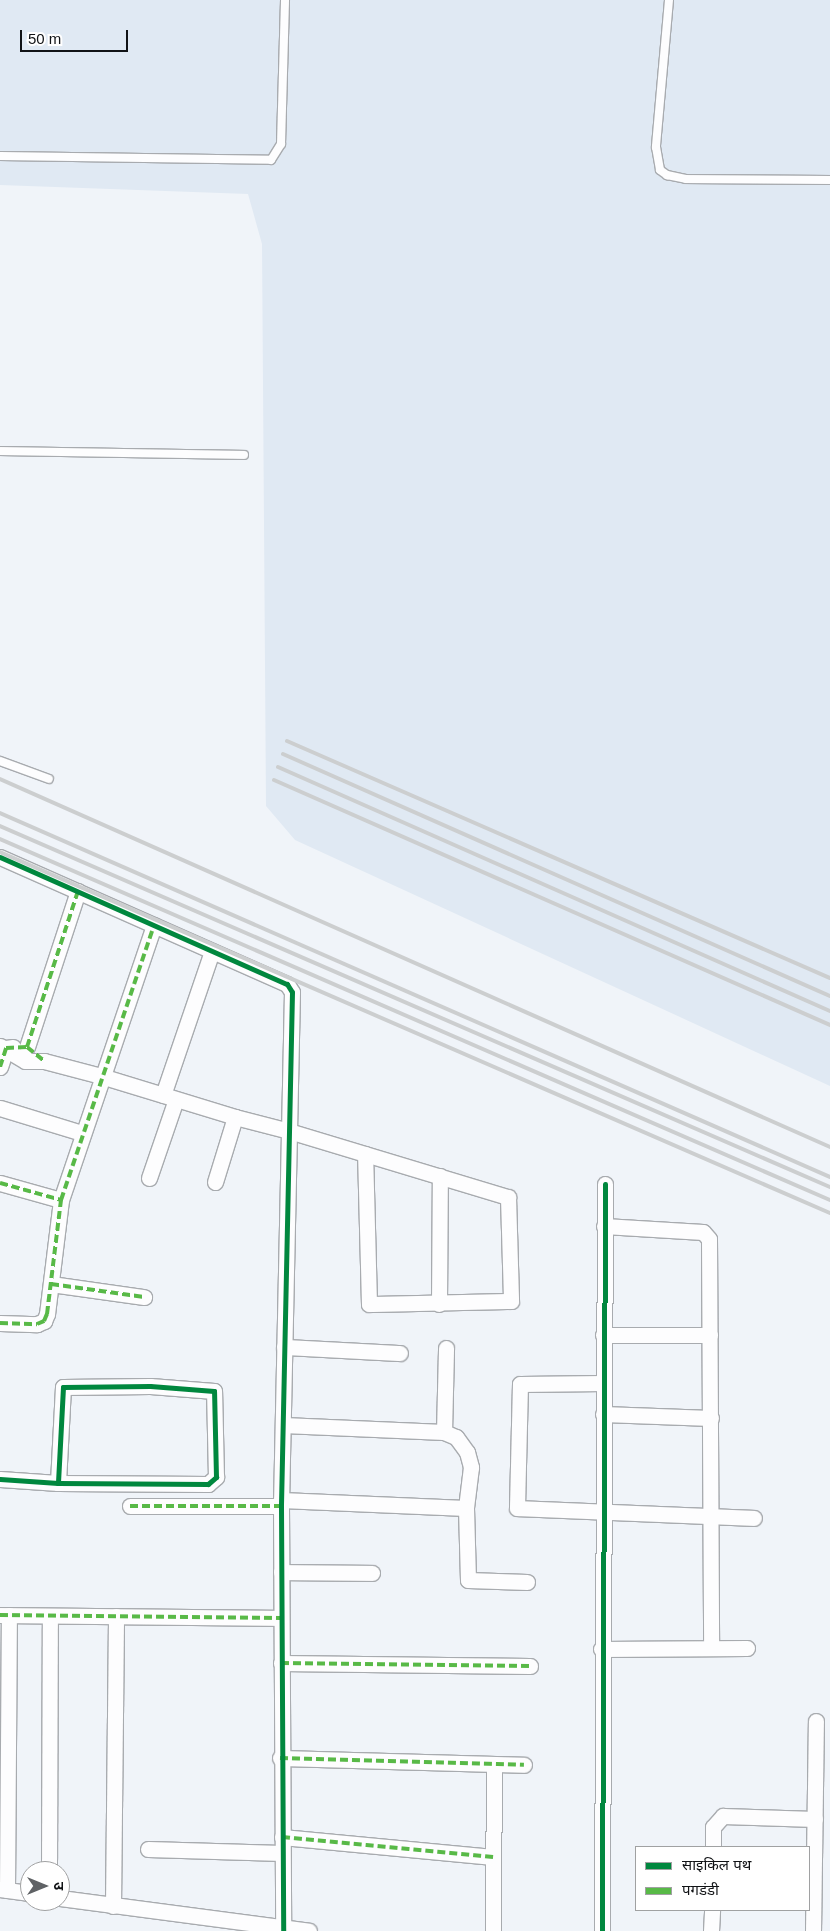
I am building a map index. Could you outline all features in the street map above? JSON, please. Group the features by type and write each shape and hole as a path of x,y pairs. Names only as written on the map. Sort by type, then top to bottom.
{"street":[{"path":"0,857 291,988 281,1503 280,1758 283,1929"},
{"path":"27,1047 78,891"},
{"path":"0,1323 44,1321 51,1284 61,1200 101,1076 154,925"},
{"path":"149,1178 212,951"},
{"path":"3,1047 27,1047 44,1061"},
{"path":"3,1047 25,1061 44,1061 101,1076 440,1176 510,1198 512,1298 508,1303 373,1304 368,1301 365,1154"},
{"path":"0,1067 3,1047"},
{"path":"0,1108 82,1133"},
{"path":"215,1182 235,1117"},
{"path":"439,1304 440,1176"},
{"path":"0,1183 61,1200"},
{"path":"602,1931 601,1649 605,1184"},
{"path":"604,1226 707,1235 712,1517 711,1648"},
{"path":"51,1284 144,1297"},
{"path":"603,1334 710,1335"},
{"path":"284,1347 400,1352"},
{"path":"444,1432 446,1348"},
{"path":"603,1383 525,1382 517,1388 517,1508 754,1518"},
{"path":"0,1479 58,1483 208,1484 214,1482 214,1391 150,1386 63,1387 58,1483"},
{"path":"602,1414 711,1418"},
{"path":"283,1424 444,1432 456,1437 467,1452 471,1467 466,1508 468,1580 527,1582"},
{"path":"130,1506 281,1503 466,1508"},
{"path":"281,1572 372,1573"},
{"path":"20,1892 3,1889 4,1615 281,1618"},
{"path":"49,1861 50,1616"},
{"path":"113,1906 116,1616"},
{"path":"601,1649 747,1648"},
{"path":"281,1662 530,1666"},
{"path":"813,1931 816,1720"},
{"path":"280,1758 524,1765"},
{"path":"493,1931 494,1764"},
{"path":"712,1846 713,1828 723,1816 815,1819"},
{"path":"148,1849 282,1845 493,1857"},
{"path":"70,1900 308,1931"},
{"path":"711,1931 712,1911"}],"lane":[{"path":"0,156 271,160 281,144 286,0"},
{"path":"669,0 656,148 660,170 667,175 686,179 830,180"},
{"path":"0,451 244,455"},
{"path":"0,761 49,779"}],"shaded area":[{"path":"0,0 830,0 830,1086 295,840 266,806 262,244 248,194 0,185"}],"railway":[{"path":"287,741 830,978"},
{"path":"283,754 830,996"},
{"path":"278,767 830,1011"},
{"path":"0,779 830,1147"},
{"path":"274,780 830,1025"},
{"path":"0,813 830,1177"},
{"path":"0,826 830,1187"},
{"path":"0,839 830,1200"},
{"path":"0,852 830,1213"}],"marked path":[{"path":"27,1047 78,891"},
{"path":"0,1323 37,1324 44,1321 47,1314 61,1200 154,925"},
{"path":"0,1067 6,1048 27,1047 44,1061"},
{"path":"0,1183 61,1200"},
{"path":"51,1284 144,1297"},
{"path":"130,1506 281,1506"},
{"path":"0,1615 281,1618"},
{"path":"281,1663 530,1666"},
{"path":"280,1758 524,1765"},
{"path":"282,1837 493,1857"}],"cycle path":[{"path":"0,857 287,984 292,992 281,1506 283,1931"},
{"path":"602,1931 605,1184"},
{"path":"0,1479 58,1483 208,1484 216,1477 214,1391 150,1386 63,1387 58,1483"}]}
